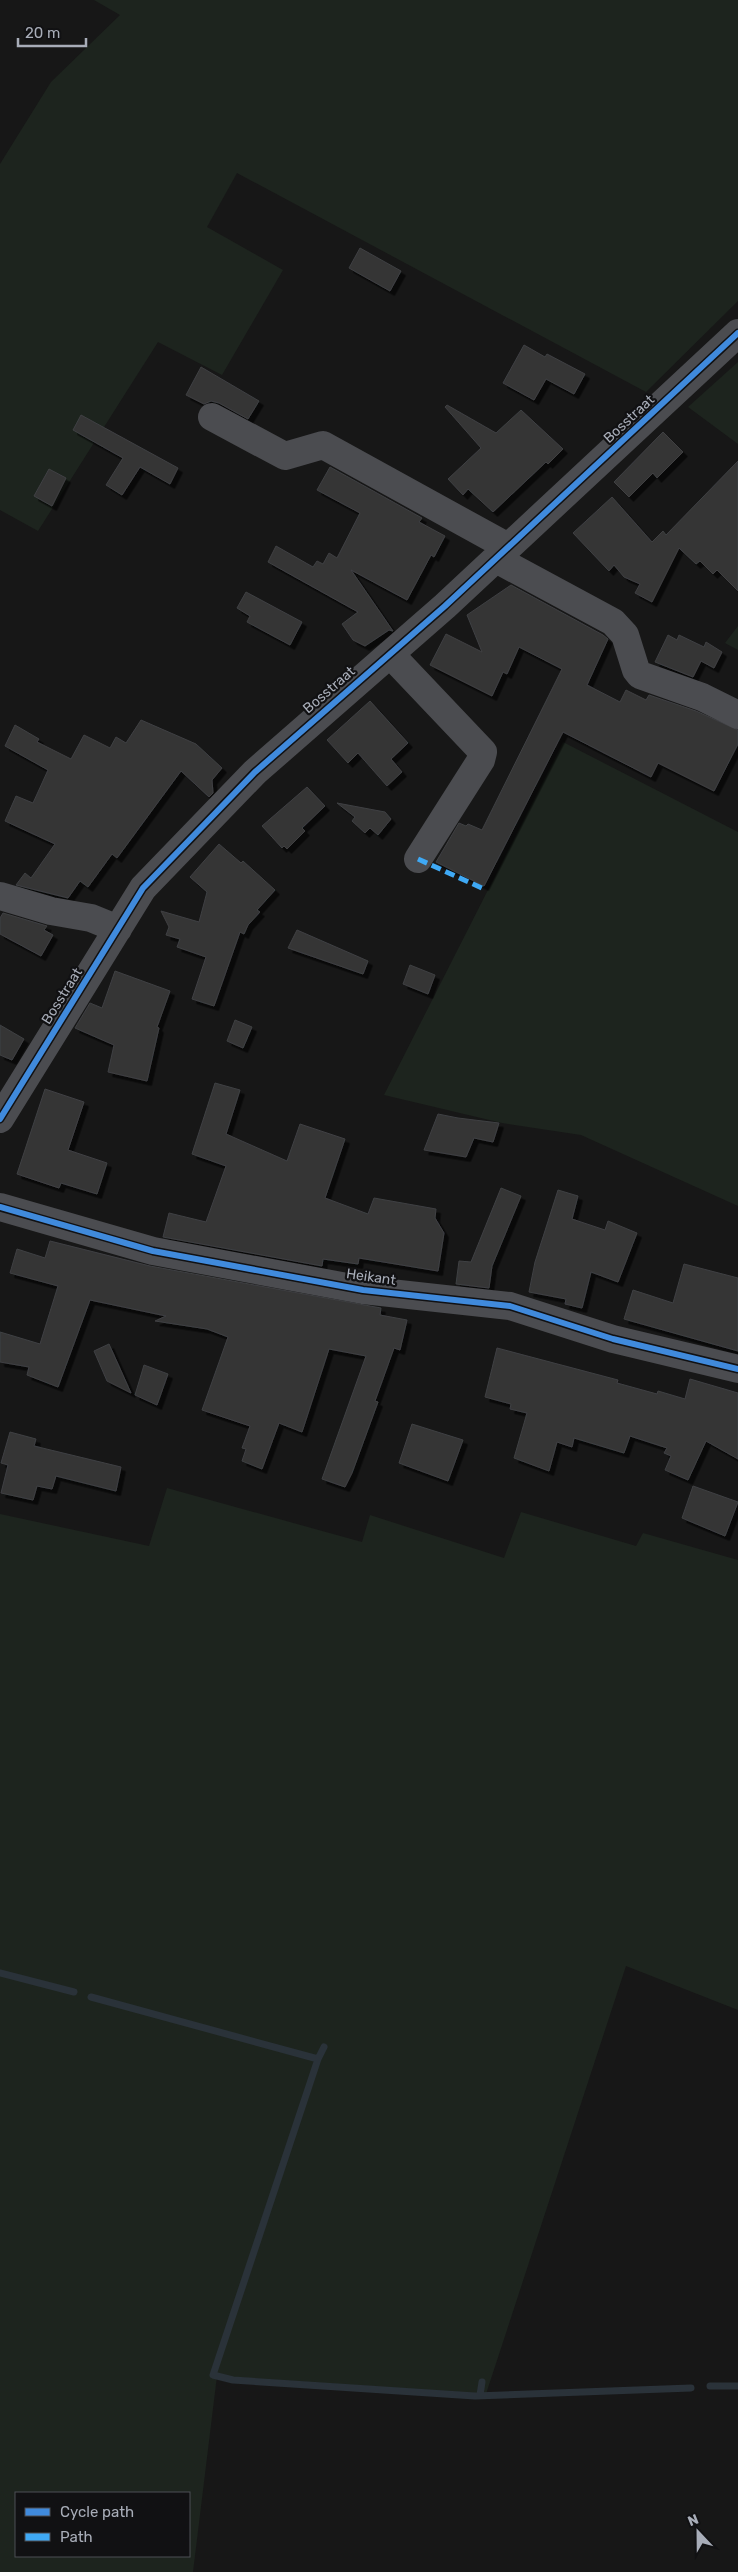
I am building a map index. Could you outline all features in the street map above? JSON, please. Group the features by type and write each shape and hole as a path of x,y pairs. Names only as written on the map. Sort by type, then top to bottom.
{"street":[{"name":"Bosstraat","path":"0,1119 143,888 255,772 502,553 738,334"},
{"path":"212,417 285,456 323,445 613,622 625,635 636,670 640,675 702,697 738,715"},
{"path":"390,654 483,752 481,760 418,859"},
{"path":"0,896 51,911 91,918 118,929"},
{"name":"Heikant","path":"0,1207 153,1251 363,1290 510,1306 613,1339 738,1369"}],"shaded area":[{"path":"94,0 738,0 738,301 646,392 237,173 207,227 283,270 222,375 158,342 38,531 0,510 0,164 51,82 120,15"},
{"path":"738,362 738,444 688,407"},
{"path":"738,626 738,650 725,643"},
{"path":"563,742 738,832 738,1206 581,1135 502,1123 384,1095"},
{"path":"167,1488 362,1542 370,1515 504,1558 521,1512 636,1546 643,1533 738,1560 738,2010 626,1966 486,2394 217,2376 193,2572 0,2572 0,1514 149,1546"}],"building":[{"path":"360,248 401,271 390,291 349,268"},
{"path":"524,345 545,357 547,354 585,374 574,394 546,379 534,400 503,383"},
{"path":"201,367 259,401 248,419 219,403 211,401 204,404 186,395"},
{"path":"447,405 496,433 521,410 563,449 548,464 546,462 493,512 468,489 463,495 448,479 481,448 445,407"},
{"path":"81,415 178,468 170,484 140,467 122,495 106,485 123,458 73,430"},
{"path":"663,432 683,452 657,478 653,473 629,497 614,482"},
{"path":"738,461 738,591 717,570 713,574 700,561 696,564 679,548 652,602 635,593 640,584 624,577 614,565 609,571 573,533 612,497 652,542 663,531 666,535"},
{"path":"330,467 422,518 419,522 445,536 434,557 431,555 407,600 351,570 393,631 389,630 365,646 353,640 342,624 358,612 268,562 276,546 313,567 317,561 323,564 329,553 337,558 360,513 317,490"},
{"path":"49,469 66,478 52,506 34,496"},
{"path":"511,585 608,639 587,685 620,702 626,690 646,700 649,695 696,711 738,730 738,744 714,791 658,763 651,777 563,732 484,886 436,862 459,823 466,826 468,824 482,830 562,669 519,647 507,674 503,672 492,696 430,665 446,634 482,652 467,615"},
{"path":"246,592 302,622 290,645 247,622 250,616 237,608"},
{"path":"668,635 677,640 679,635 704,647 706,642 722,652 714,668 701,661 693,677 655,662"},
{"path":"370,701 408,743 391,759 402,772 387,786 358,753 348,763 327,740"},
{"path":"141,720 196,744 222,768 212,780 213,793 209,797 181,771 117,858 112,854 88,887 80,881 68,898 16,885 25,873 31,878 55,844 5,821 16,796 33,803 48,770 5,746 15,725 39,739 37,742 71,759 84,735 110,748 116,737 126,743"},
{"path":"307,787 325,806 302,828 305,831 287,849 284,846 282,848 262,826"},
{"path":"337,803 385,812 391,819 378,835 370,828 365,833 352,821 355,817"},
{"path":"219,844 241,863 243,861 275,890 257,910 260,912 248,925 244,934 240,932 214,1006 192,999 206,957 177,947 180,939 166,935 169,927 161,911 199,922 207,892 190,877"},
{"path":"3,913 47,926 44,930 53,935 41,956 0,934 0,918"},
{"path":"297,930 368,961 363,974 288,948"},
{"path":"410,965 435,975 428,994 403,984"},
{"path":"115,971 170,991 157,1027 159,1028 147,1081 108,1072 114,1045 75,1028 90,1003 102,1008"},
{"path":"235,1020 252,1027 243,1048 227,1041"},
{"path":"0,1025 24,1039 12,1060 0,1055"},
{"path":"215,1083 240,1090 226,1134 287,1161 300,1124 345,1139 325,1198 368,1214 374,1198 436,1209 435,1218 444,1233 438,1271 359,1258 358,1264 323,1259 322,1266 163,1237 169,1213 206,1222 226,1166 192,1154"},
{"path":"45,1089 84,1102 68,1150 107,1163 97,1194 61,1183 59,1188 17,1174"},
{"path":"438,1114 499,1123 493,1142 474,1138 466,1157 424,1150"},
{"path":"501,1188 521,1196 492,1266 489,1288 456,1284 459,1261 471,1262"},
{"path":"558,1190 578,1196 572,1219 605,1230 608,1221 637,1233 618,1282 591,1272 582,1308 565,1304 566,1299 529,1292 535,1262"},
{"path":"50,1241 150,1266 381,1308 380,1315 407,1320 400,1350 394,1348 375,1401 378,1402 345,1487 322,1479 366,1356 329,1349 302,1432 279,1423 262,1469 242,1461 246,1449 242,1448 250,1426 202,1410 228,1337 207,1329 155,1321 166,1316 90,1300 58,1387 27,1375 29,1367 0,1362 0,1332 40,1344 58,1286 10,1273 17,1249 45,1258"},
{"path":"684,1264 738,1278 738,1351 624,1319 633,1290 673,1303"},
{"path":"109,1344 131,1393 107,1381 94,1351"},
{"path":"497,1348 618,1380 617,1383 657,1394 658,1391 685,1399 690,1379 738,1393 738,1459 706,1441 688,1480 665,1470 671,1456 664,1453 667,1448 630,1436 624,1453 574,1438 572,1447 557,1442 549,1471 514,1458 527,1413 510,1409 511,1404 485,1397"},
{"path":"144,1365 168,1374 157,1405 135,1395"},
{"path":"412,1424 463,1440 448,1481 399,1463"},
{"path":"10,1432 36,1439 34,1446 121,1467 116,1491 56,1476 52,1489 37,1486 33,1500 1,1493 8,1465 1,1463"},
{"path":"693,1486 738,1502 725,1536 682,1518"}],"waterway":[{"path":"0,1973 74,1992"},
{"path":"91,1997 318,2059 213,2375 233,2380 475,2396 691,2388"},
{"path":"318,2059 324,2047"},
{"path":"480,2395 482,2382"},
{"path":"710,2386 738,2386"}],"marked path":[{"path":"418,859 484,889"}],"cycle path":[{"path":"0,1119 143,888 255,772 445,606 738,333"},
{"path":"0,1207 153,1251 363,1290 510,1306 613,1339 738,1369"}]}
